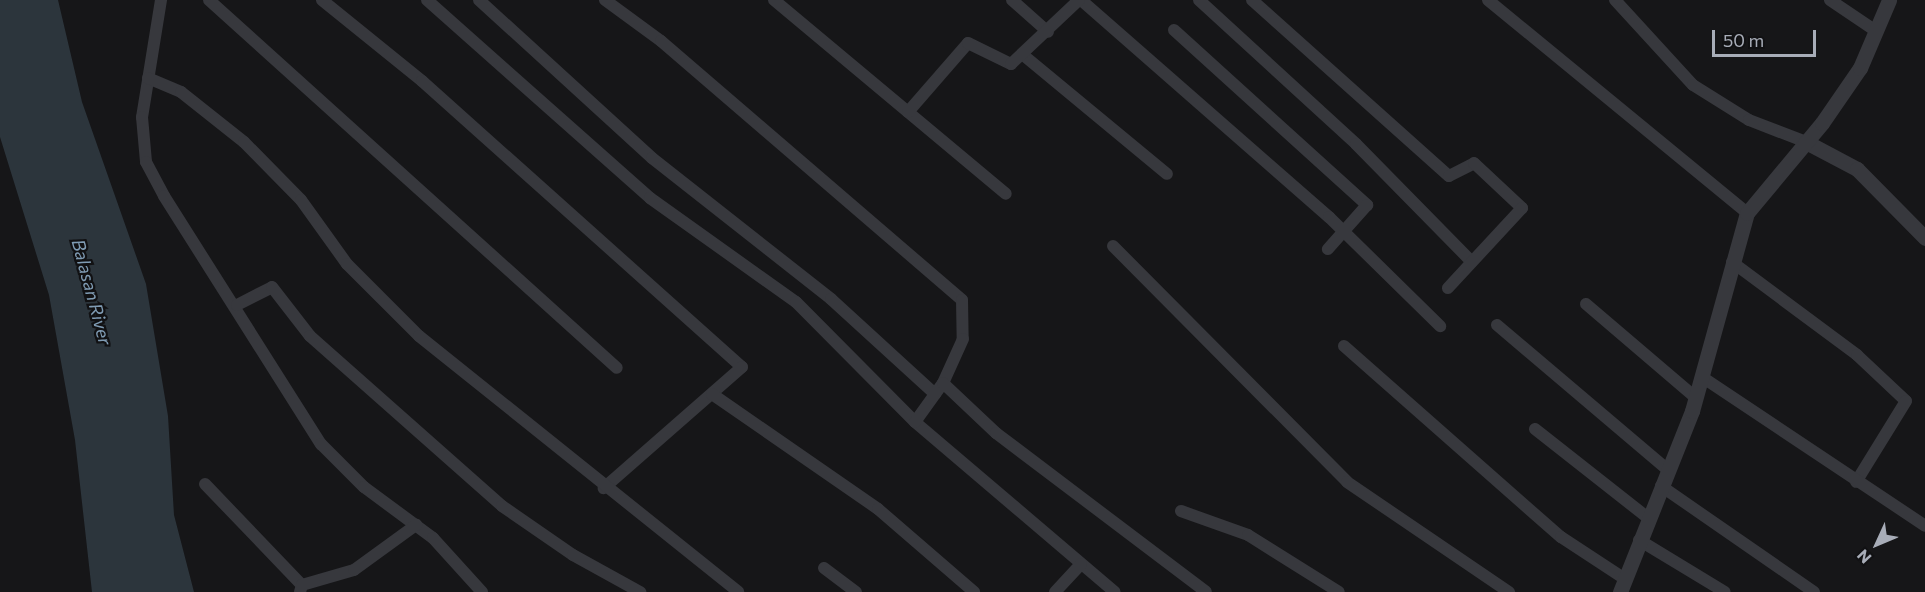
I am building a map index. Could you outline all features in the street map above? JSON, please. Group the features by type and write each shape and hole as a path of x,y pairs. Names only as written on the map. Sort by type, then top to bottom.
{"street":[{"path":"161,0 142,117 146,162 237,305 321,444 364,487 416,525 482,592"},
{"path":"208,0 617,368"},
{"path":"322,0 422,81 742,367 604,488"},
{"path":"427,0 650,198 796,302 915,422 1115,592"},
{"path":"478,0 652,159 831,298 935,394"},
{"path":"605,0 661,41 962,300 963,339 943,383 915,422"},
{"path":"774,0 1006,194"},
{"path":"1012,0 1048,32"},
{"path":"908,112 968,44 1011,64 1080,0 1342,234 1440,326"},
{"path":"1199,0 1356,144 1472,262"},
{"path":"1252,0 1449,176 1474,163 1522,208 1448,288"},
{"path":"1488,0 1747,213"},
{"path":"1615,0 1693,85 1749,120 1806,142 1857,169 1925,238"},
{"path":"1830,0 1876,31"},
{"path":"1344,346 1561,537 1622,586 1696,398 1747,213 1806,142 1860,68 1889,0"},
{"path":"1174,30 1367,205 1328,249"},
{"path":"1022,54 1167,174"},
{"path":"148,78 181,92 244,142 301,200 347,264 419,336 604,488 738,592"},
{"path":"1113,246 1347,482 1509,592"},
{"path":"1732,262 1857,355 1906,401 1856,482"},
{"path":"237,305 272,287 310,336 493,498 573,555 640,592"},
{"path":"1586,304 1696,398"},
{"path":"1497,325 1668,470"},
{"path":"1702,377 1925,526"},
{"path":"943,383 996,433 1206,592"},
{"path":"712,394 878,509 974,592"},
{"path":"1535,429 1648,518"},
{"path":"205,484 301,588 354,570 416,525"},
{"path":"1661,486 1814,592"},
{"path":"1181,511 1248,535 1339,592"},
{"path":"1639,540 1725,592"},
{"path":"1055,592 1081,564"},
{"path":"824,568 855,592"}],"water":[{"name":"Balasan River","path":"0,0 58,0 82,102 146,284 168,416 174,515 194,592 92,592 75,440 49,295 0,137"}]}
